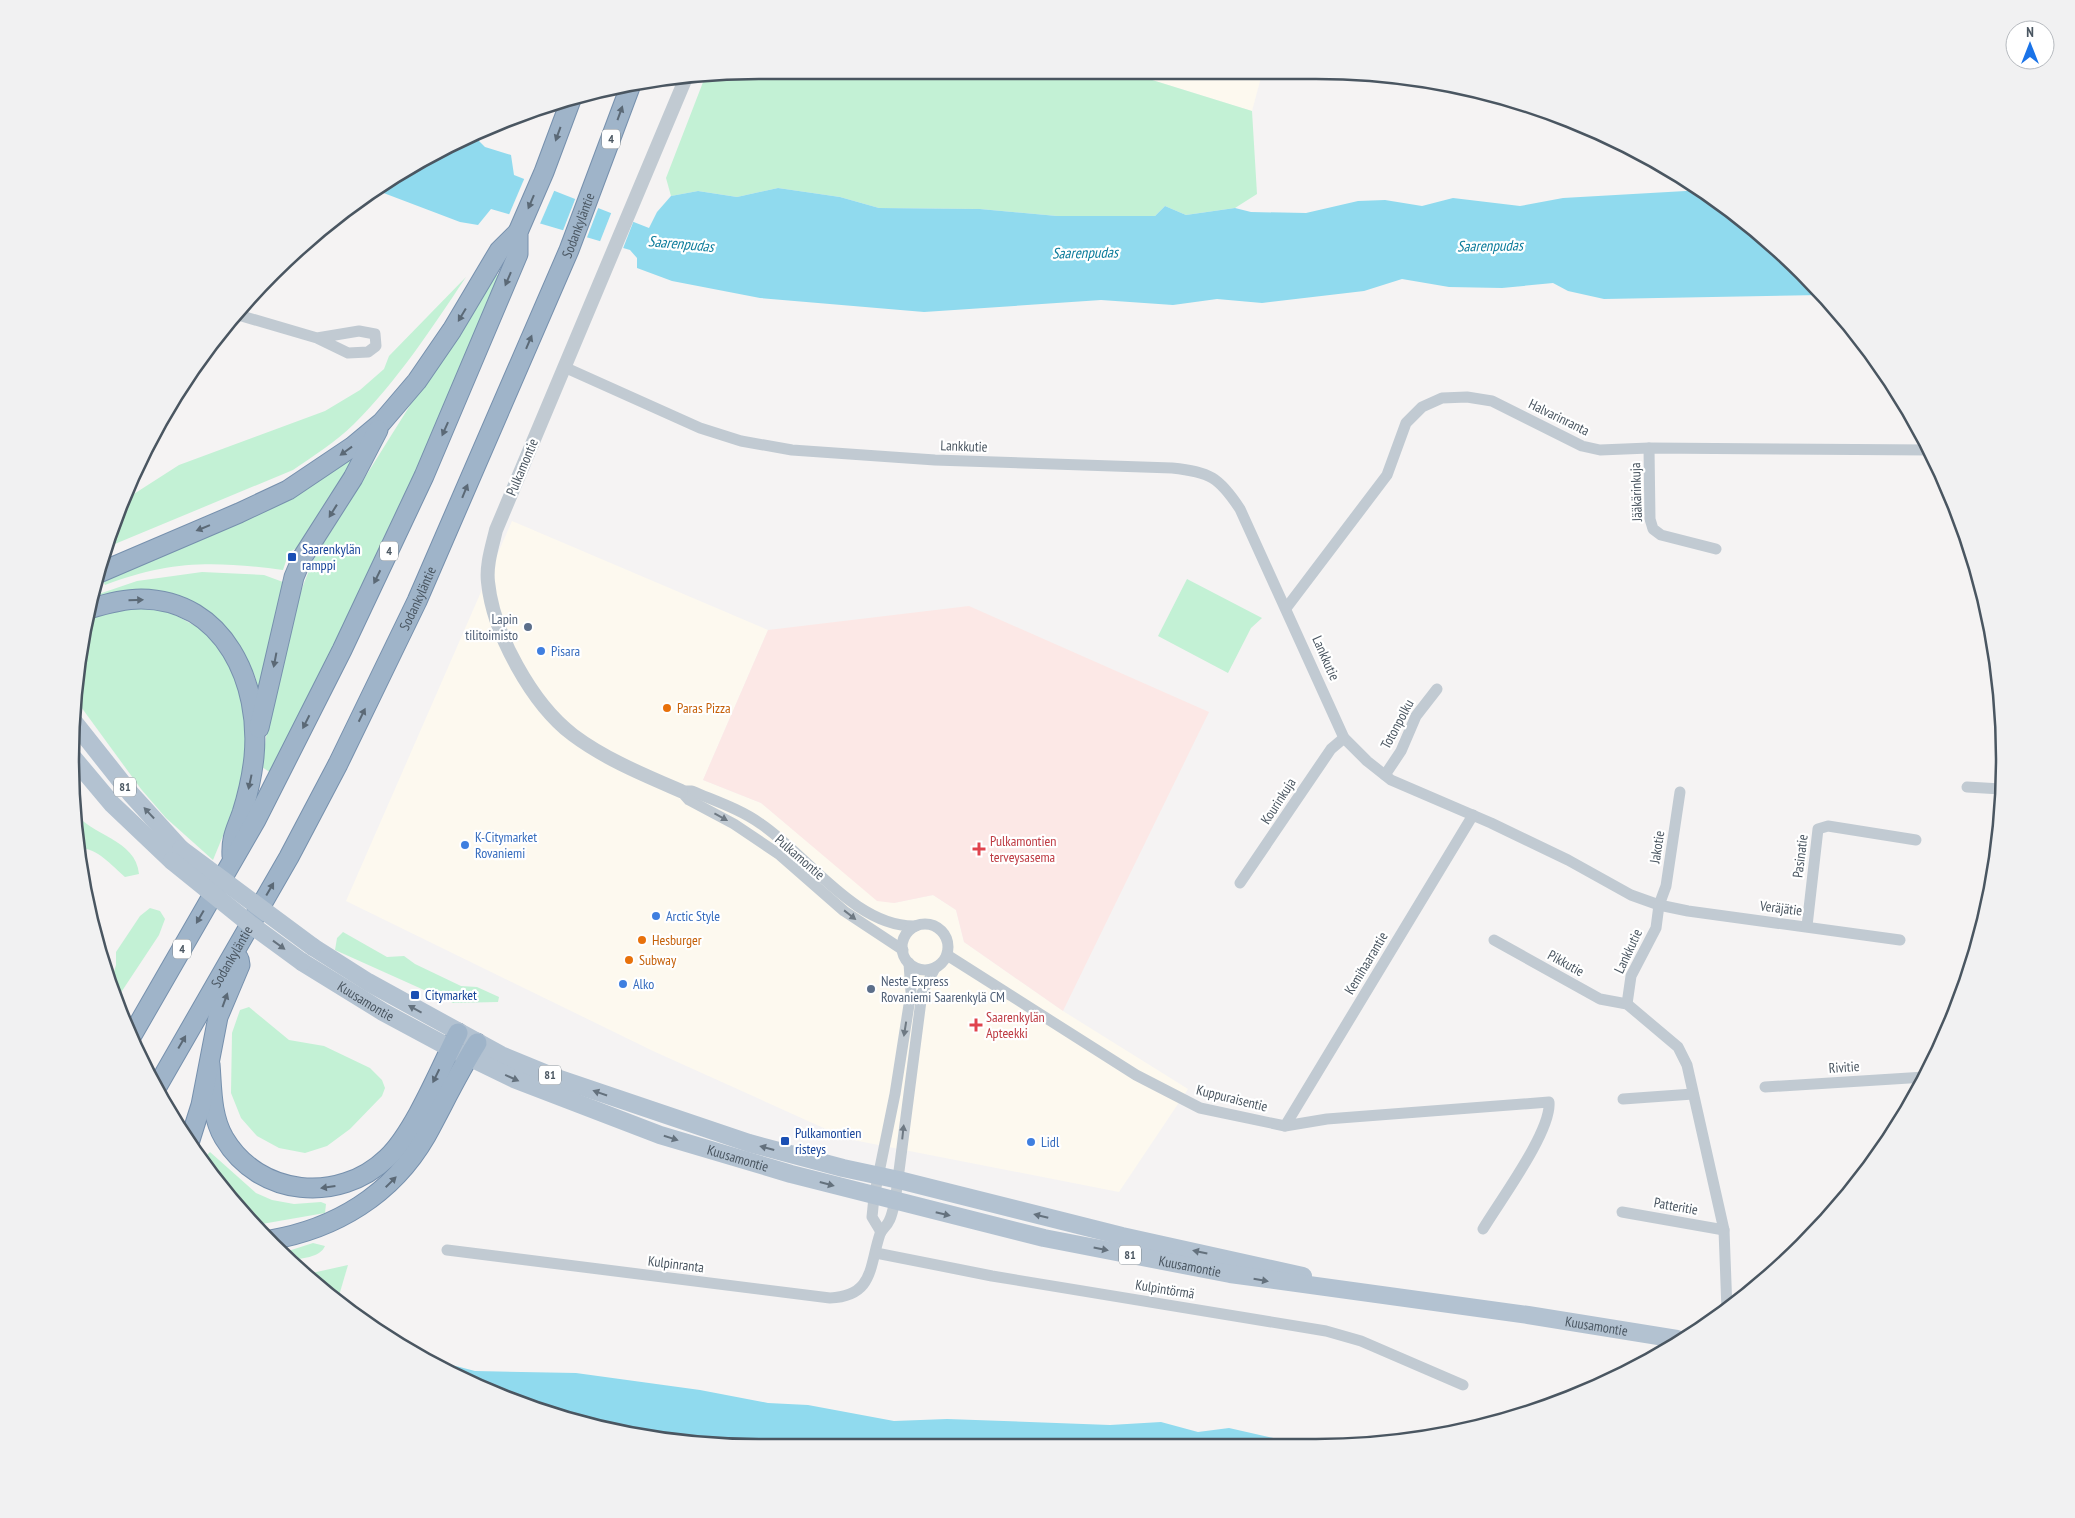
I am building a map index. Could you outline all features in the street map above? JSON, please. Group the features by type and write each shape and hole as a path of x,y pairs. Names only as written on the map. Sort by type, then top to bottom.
{"highway":[{"name":"Sodankyläntie","path":"160,1081 298,840 385,668 446,536 569,250 628,92"},
{"name":"4","path":"136,1030 256,820 315,703 424,476 518,254 518,232 544,172 568,106"},
{"path":"106,570 288,490 352,447 382,422 434,358 499,251 518,232"},
{"path":"233,860 231,839 249,789 255,745 294,577 302,558 353,478 382,422"},
{"path":"96,607 118,601 140,599 160,601 196,614 212,626 238,660 247,684 252,703 255,745"},
{"path":"191,1134 210,1064 218,1017 240,965 237,946"},
{"path":"210,1064 214,1108 224,1137 234,1151 247,1164 284,1185 304,1189 322,1189 342,1185 363,1176 388,1157 425,1099 454,1040"},
{"path":"277,1239 300,1235 326,1225 359,1207 384,1189 412,1156 425,1136 472,1050"}],"main road":[{"name":"81","path":"80,729 177,855"},
{"name":"81","path":"79,765 112,804 177,855"},
{"name":"Kuusamontie","path":"177,855 250,924 302,962 383,1012 454,1040"},
{"name":"Kuusamontie","path":"177,855 514,1079 660,1135 874,1197 1044,1238 1276,1282 1367,1292 1672,1338"},
{"name":"Kuusamontie","path":"472,1050 749,1143 1122,1236 1258,1264 1367,1292"}],"street":[{"name":"Pulkamontie","path":"684,83 496,530 488,581 492,603 499,626 519,666 540,699 563,726 596,750 681,791 689,800 734,824 780,855 844,911 903,950"},
{"path":"243,316 318,338"},
{"name":"Lankkutie","path":"564,367 700,428 741,441 792,450 935,460 1172,468 1199,471 1213,476 1223,484 1240,509 1287,607 1344,738 1391,780 1473,815 1568,860 1631,894 1659,905 1656,928 1630,976 1628,1004"},
{"name":"Halvarinranta","path":"1287,607 1387,475 1406,423 1422,406 1442,398 1467,397 1492,401 1582,446 1600,450 1649,448 1922,450"},
{"name":"Jääkärinkuja","path":"1649,448 1650,519 1653,529 1662,535 1716,549"},
{"name":"Totonpolku","path":"1385,775 1401,752 1416,716 1438,689"},
{"name":"Kourinkuja","path":"1240,883 1331,749 1344,738"},
{"path":"1967,787 1995,789"},
{"name":"Pulkamontie","path":"681,791 692,791 760,823 873,916 902,927 916,926"},
{"name":"Jakotie","path":"1659,905 1666,886 1680,792"},
{"name":"Kemihaarantie","path":"1285,1126 1473,815"},
{"name":"Pasinatie","path":"1807,926 1818,829 1828,826 1916,840"},
{"name":"Veräjätie","path":"1659,905 1688,911 1900,940"},
{"path":"876,1253 881,1232 890,1221 899,1180 905,1111 922,993 935,968 947,955 948,944 939,929 928,925 916,926 906,936 903,950 909,963 910,1000 890,1120 874,1197 872,1217 881,1232"},
{"name":"Pikkutie","path":"1494,940 1600,999 1628,1004"},
{"name":"Kuppuraisentie","path":"947,955 1114,1061 1176,1098 1200,1108 1285,1126 1327,1119 1550,1102 1550,1112 1540,1136 1483,1229"},
{"path":"909,963 921,970 935,968"},
{"path":"1628,1004 1678,1047 1687,1065 1724,1230 1727,1301"},
{"name":"Rivitie","path":"1765,1087 1917,1078"},
{"path":"1623,1099 1693,1094"},
{"name":"Patteritie","path":"1622,1212 1724,1230"},
{"name":"Kulpinranta","path":"447,1250 830,1298 849,1296 863,1286 870,1275 876,1253"},
{"name":"Kulpintörmä","path":"876,1253 992,1276 1326,1331 1360,1341 1463,1385"}],"shaded area":[{"path":"1149,79 1261,79 1252,111"},
{"path":"512,521 768,630 703,780 761,803 877,900 894,903 933,895 956,910 964,942 1063,1011 1188,1089 1119,1192 848,1139 653,1051 346,901"},
{"name":"Pulkamontien terveysasema","path":"969,606 1209,712 1063,1011 964,942 956,910 933,895 894,903 877,901 761,803 703,780 768,630"}],"green space":[{"path":"759,79 1149,79 1252,111 1257,194 1235,208 1186,215 1165,206 1155,216 1057,216 980,209 879,208 840,197 778,188 737,197 698,191 671,196 666,178 703,81"},
{"path":"493,273 502,277 362,592 271,773 262,767 275,686 295,607 315,557"},
{"path":"466,277 414,353 385,390 347,431 332,443 293,470 114,544 133,495 179,465 325,411 360,390 384,369 389,356"},
{"path":"366,445 301,546 289,552 283,570 236,565 193,565 151,571 105,585 103,581 167,552"},
{"path":"202,572 264,575 283,582 261,702 255,676 239,646 230,633 204,610 98,601 99,594 137,581"},
{"path":"1187,579 1262,618 1251,628 1228,673 1158,636"},
{"path":"134,607 168,611 208,633 228,659 247,707 245,769 236,804 213,860 166,818 141,789 81,707 94,616"},
{"path":"82,820 122,845 136,862 139,874 125,877 104,858 86,849"},
{"path":"150,908 160,911 165,919 159,935 121,993 113,973 116,965 116,952 140,916"},
{"path":"343,932 387,957 404,956 415,964 461,986 477,987 499,997 498,1002 453,1003 335,950 337,938"},
{"path":"249,1007 289,1040 324,1046 370,1068 382,1080 385,1088 382,1096 350,1129 327,1146 305,1153 279,1148 257,1136 241,1118 231,1093 232,1033 240,1010"},
{"path":"210,1152 256,1193 272,1200 294,1204 321,1202 326,1204 325,1213 263,1224 206,1156"},
{"path":"313,1243 325,1246 323,1250 315,1255 298,1259 289,1251"},
{"path":"348,1265 339,1294 313,1273"}],"water":[{"name":"Saarenpudas","path":"478,140 485,147 511,155 514,175 649,228 657,212 671,196 698,191 737,197 778,188 840,197 879,208 980,209 1057,216 1155,216 1165,206 1186,215 1235,208 1251,212 1306,213 1358,201 1385,200 1422,206 1453,198 1520,206 1563,198 1690,191 1730,219 1765,248 1813,295 1604,299 1568,291 1553,283 1502,288 1449,287 1402,279 1364,291 1262,303 1217,299 1173,305 1101,300 924,312 760,298 672,281 637,268 637,258 630,250 491,209 478,225 460,222 382,192 419,170"},
{"path":"449,1364 475,1371 576,1373 700,1390 768,1403 808,1405 894,1421 947,1419 1110,1425 1161,1422 1198,1432 1229,1428 1278,1439 715,1438 626,1426 583,1416 540,1403"}],"pier":[{"path":"525,177 555,189 539,226 508,217"},
{"path":"576,197 599,206 586,240 562,233"},
{"path":"612,211 634,220 622,251 599,244"}],"place":[{"name":"Saarenkylän ramppi","path":"292,557"},
{"name":"Lapin tilitoimisto","path":"528,627"},
{"name":"Pisara","path":"541,651"},
{"name":"Paras Pizza","path":"667,708"},
{"name":"K-Citymarket Rovaniemi","path":"465,845"},
{"name":"Pulkamontien terveysasema","path":"979,849"},
{"name":"Arctic Style","path":"656,916"},
{"name":"Hesburger","path":"642,940"},
{"name":"Subway","path":"629,960"},
{"name":"Alko","path":"623,984"},
{"name":"Neste Express Rovaniemi Saarenkylä CM","path":"871,989"},
{"name":"Citymarket","path":"415,995"},
{"name":"Saarenkylän Apteekki","path":"976,1025"},
{"name":"Pulkamontien risteys","path":"785,1141"},
{"name":"Lidl","path":"1031,1142"}]}
